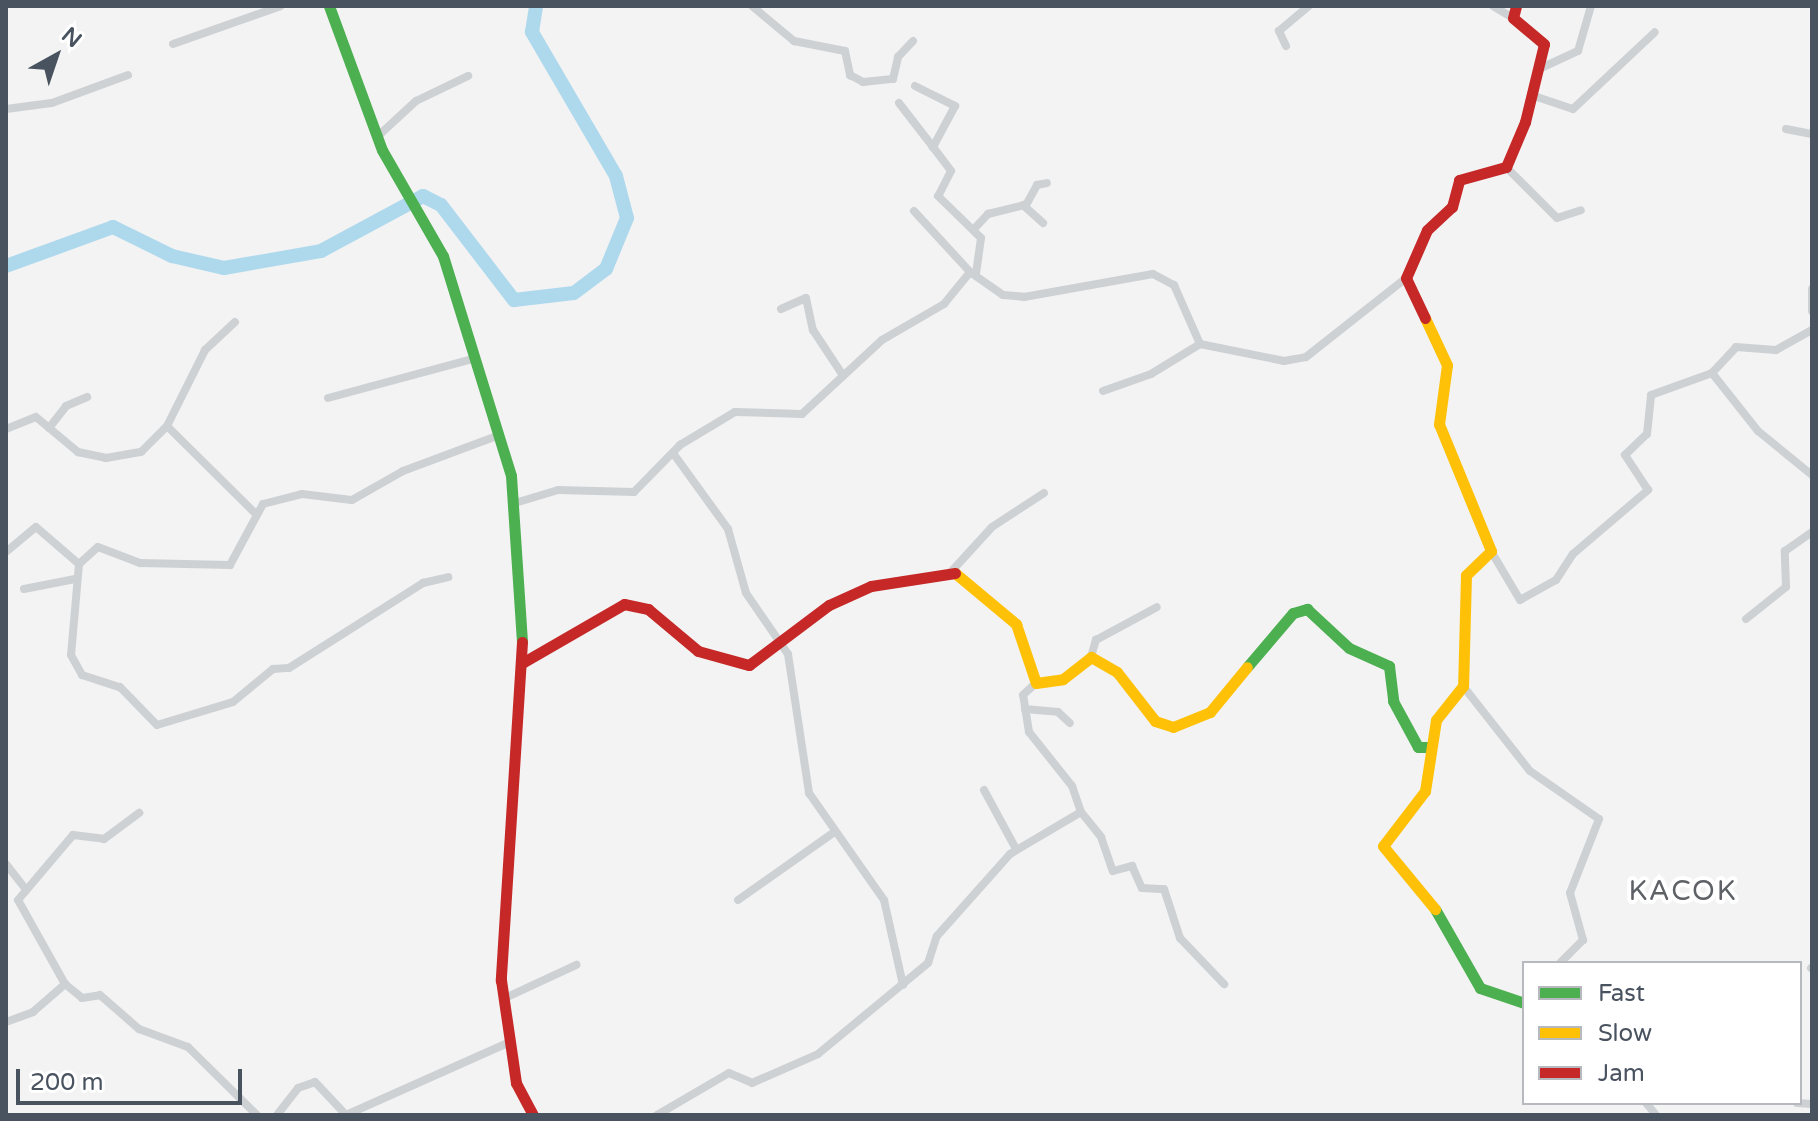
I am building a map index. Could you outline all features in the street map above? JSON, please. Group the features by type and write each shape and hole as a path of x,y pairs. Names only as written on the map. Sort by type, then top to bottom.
{"street":[{"path":"173,44 281,6"},
{"path":"329,6 377,137 421,210 476,358 500,435 515,503 522,663 507,808 503,999 516,1083 533,1115"},
{"path":"752,6 794,41 845,51 851,76 863,82 893,79 898,57 913,41"},
{"path":"1286,46 1279,31 1290,15 1309,6"},
{"path":"1493,6 1514,12 1543,41 1534,96 1506,167"},
{"path":"1539,69 1578,51 1591,6"},
{"path":"1534,96 1573,109 1655,32"},
{"path":"6,109 52,103 128,75"},
{"path":"377,137 416,101 468,76"},
{"path":"915,86 955,106 933,147"},
{"path":"515,503 558,490 634,492 673,453 745,409 802,414 842,374 900,326 944,304 973,273 983,248 974,229 939,198 951,171 899,103"},
{"path":"1786,129 1812,134"},
{"path":"1506,167 1557,218 1581,210"},
{"path":"1103,391 1151,374 1200,344 1301,361 1406,278 1427,230 1452,207 1459,180 1506,167"},
{"path":"974,229 988,214 1026,205 1037,185 1047,183"},
{"path":"1026,205 1043,223"},
{"path":"914,211 973,273 1003,295 1024,297 1153,274 1180,293 1200,344"},
{"path":"1406,278 1447,365 1439,424 1491,551 1520,600 1556,580 1573,554 1648,490 1625,455 1647,434 1651,395 1712,373 1736,347 1776,350 1812,330"},
{"path":"1812,289 1812,311"},
{"path":"781,309 806,298 813,330 842,374"},
{"path":"6,429 35,417 78,452 118,457 141,452 167,426 205,350 235,322"},
{"path":"328,398 476,358"},
{"path":"1712,373 1758,431 1812,475"},
{"path":"49,428 66,406 87,397"},
{"path":"167,426 254,512"},
{"path":"254,512 292,495 352,500 474,440 500,435"},
{"path":"673,453 728,529 746,593 783,643 796,682 804,780 833,833 884,900 903,985"},
{"path":"950,573 992,527 1044,493"},
{"path":"254,512 244,549 230,565 140,563 98,547 79,564 69,645 82,675 120,687 157,725 233,702 273,669 289,668 423,583 448,577"},
{"path":"6,552 36,527 79,564"},
{"path":"1746,619 1786,587 1785,551 1812,532"},
{"path":"1491,551 1465,580 1463,686 1530,771 1599,819 1570,893 1583,938 1562,961"},
{"path":"522,663 624,604 648,609 698,651 736,664 754,663 829,605 871,586 950,573 968,578 1016,624 1036,683"},
{"path":"24,589 76,579"},
{"path":"1157,607 1096,640 1091,657 1063,679 1036,683 1024,692 1025,709 1033,739 1067,778 1081,812 1101,837 1112,871 1130,865 1142,888 1163,887 1180,938 1224,984"},
{"path":"1091,657 1117,672 1155,721 1173,727 1210,712 1293,613 1307,609 1349,648 1389,666 1393,701 1418,747 1429,747"},
{"path":"1463,686 1438,715 1429,747 1425,791 1384,850 1437,911 1457,958 1480,988 1522,1000"},
{"path":"1025,709 1058,712 1070,723"},
{"path":"984,790 1016,849"},
{"path":"657,1115 729,1073 752,1083 813,1057 903,985 1016,849 1081,812"},
{"path":"139,813 102,840 75,833 24,887 18,904 38,926 65,984 82,998 100,995 139,1029 188,1047 257,1115"},
{"path":"738,900 833,833"},
{"path":"6,864 24,887"},
{"path":"503,999 576,965"},
{"path":"6,1022 33,1012 65,984"},
{"path":"277,1115 298,1088 315,1082 346,1115 508,1043"}],"waterway":[{"path":"6,266 113,227 172,256 224,268 321,251 423,196 441,205 514,300 574,293 606,269 627,218 616,176 532,32 536,6"}],"traffic: fast":[{"path":"329,6 382,150 443,256 511,476 522,642"},
{"path":"1247,667 1293,613 1307,609 1349,648 1389,666 1393,701 1418,747 1429,747"},
{"path":"1435,909 1480,988 1522,1002"}],"traffic: slow":[{"path":"1425,318 1447,365 1439,424 1491,551 1466,575 1463,686 1436,720 1425,791 1383,846 1435,909"},
{"path":"955,573 1016,624 1036,683 1063,679 1091,657 1117,672 1155,721 1173,727 1210,712 1247,667"}],"traffic: jam":[{"path":"1425,318 1406,278 1427,230 1452,207 1459,180 1506,167 1525,122 1544,44 1513,18 1516,6"},
{"path":"522,663 624,604 648,609 698,651 749,665 829,605 871,586 955,573"},
{"path":"522,642 501,980 516,1083 533,1115"}],"district":[{"name":"KACOK","path":"1683,891"}]}
